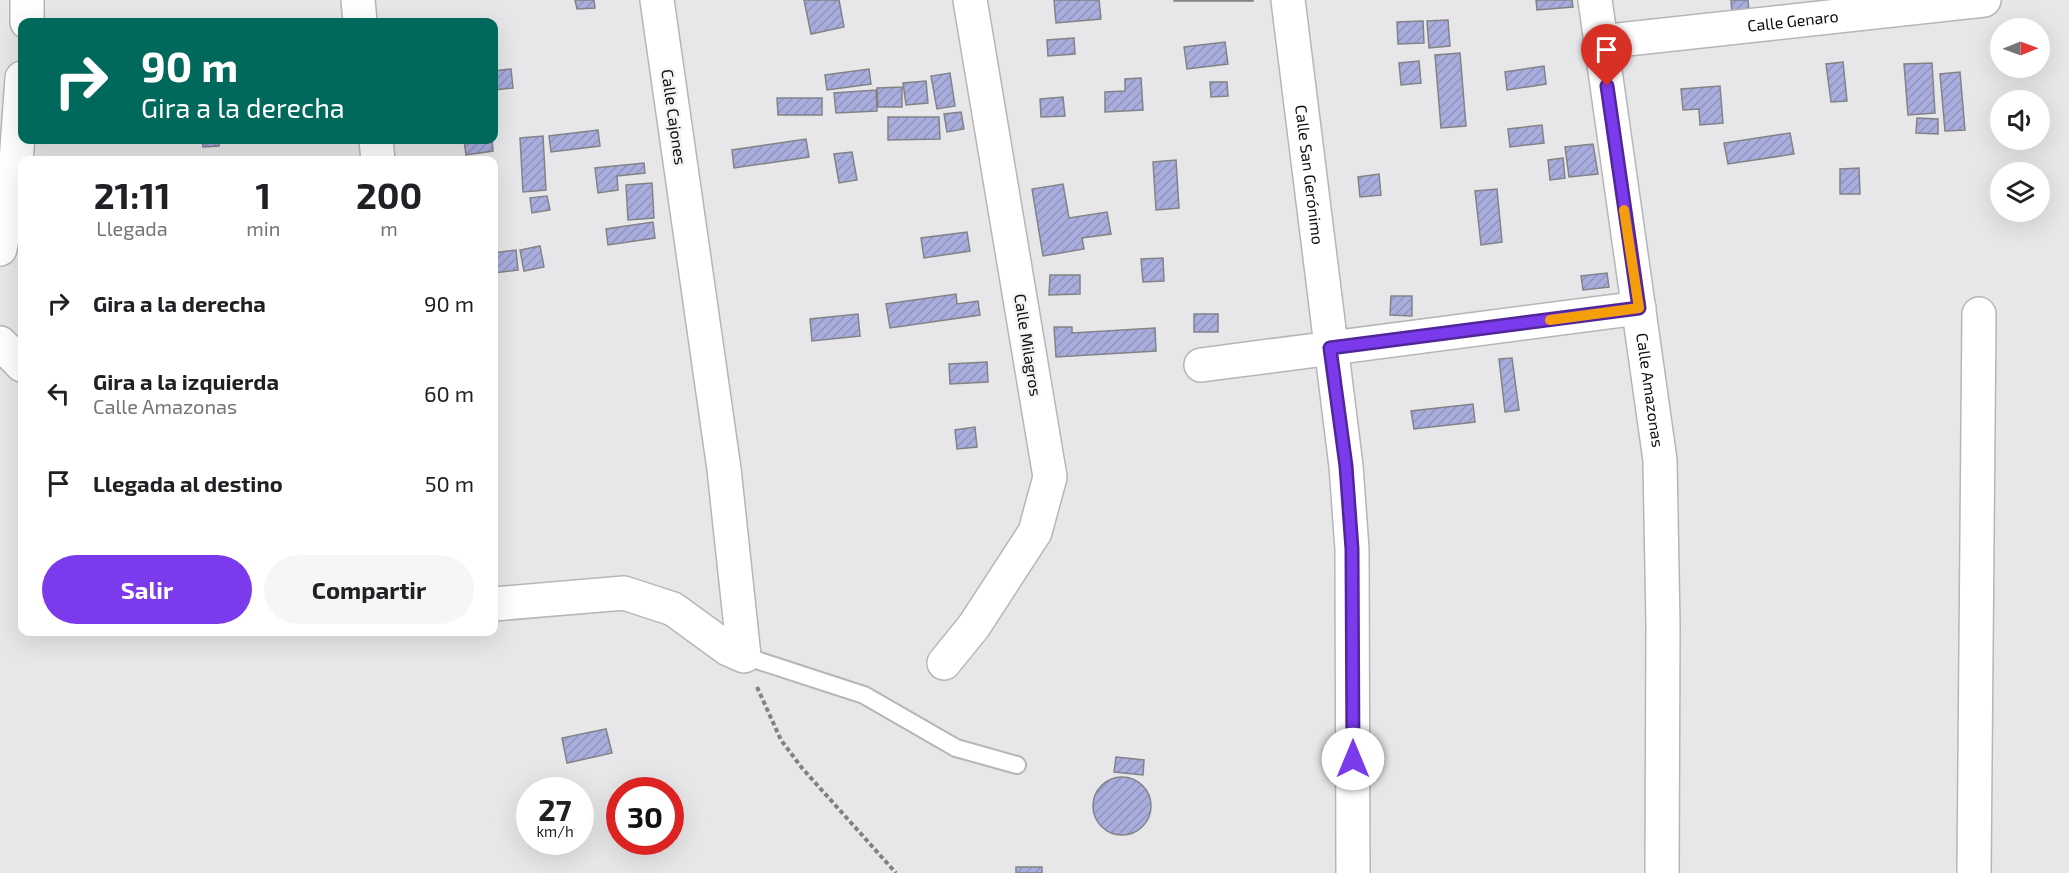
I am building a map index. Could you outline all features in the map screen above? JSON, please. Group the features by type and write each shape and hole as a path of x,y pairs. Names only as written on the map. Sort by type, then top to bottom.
{"street":[{"path":"27,0 27,18"},
{"path":"357,0 359,18"},
{"name":"Calle Cajones","path":"657,0 724,469 744,656"},
{"name":"Calle Milagros","path":"944,663 980,618 1035,532 1050,477 970,0"},
{"name":"Calle San Gerónimo","path":"1288,0 1346,466 1352,549 1353,873"},
{"name":"Calle Amazonas","path":"1596,0 1600,42 1660,460 1663,625 1662,873"},
{"name":"Calle Genaro","path":"1600,42 1984,0"},
{"path":"0,249 16,162 18,134"},
{"path":"1201,365 1639,308"},
{"path":"1974,873 1980,314"},
{"path":"0,344 18,360"},
{"path":"498,604 624,593 673,609 728,649 744,656"}],"lane":[{"path":"744,656 864,695 956,748 1017,765"}],"path":[{"path":"744,656 781,740 802,768 896,873"}],"building":[{"path":"575,0 594,0 595,8 577,9"},
{"path":"804,0 839,0 844,27 811,34"},
{"path":"1054,0 1099,0 1101,19 1056,23"},
{"path":"1174,0 1253,1 1174,1"},
{"path":"1536,0 1572,0 1573,7 1537,10"},
{"path":"1731,0 1748,0 1749,12 1732,13"},
{"path":"1448,20 1450,46 1429,48 1427,21"},
{"path":"1423,21 1424,43 1398,44 1397,22"},
{"path":"1074,38 1075,54 1048,56 1047,40"},
{"path":"1225,42 1228,64 1187,69 1184,47"},
{"path":"1460,53 1466,126 1441,128 1435,55"},
{"path":"1419,61 1421,83 1401,85 1399,63"},
{"path":"1843,62 1847,101 1831,102 1826,64"},
{"path":"1932,63 1935,113 1908,115 1904,64"},
{"path":"1544,66 1546,84 1507,90 1505,72"},
{"path":"511,69 513,88 498,90 498,71"},
{"path":"869,69 871,84 827,90 825,75"},
{"path":"1960,72 1965,130 1945,131 1940,74"},
{"path":"950,73 955,106 937,109 931,76"},
{"path":"1141,78 1143,110 1105,112 1105,92 1125,91 1125,79"},
{"path":"926,81 928,103 906,105 903,83"},
{"path":"1210,82 1227,82 1228,96 1211,97"},
{"path":"1720,86 1723,123 1700,125 1699,109 1683,110 1681,89"},
{"path":"902,87 902,107 878,107 877,88"},
{"path":"876,90 877,111 836,113 834,93"},
{"path":"1063,97 1065,116 1041,117 1040,99"},
{"path":"777,98 822,98 822,115 778,115"},
{"path":"961,112 964,129 947,132 944,114"},
{"path":"888,117 939,117 940,139 888,140"},
{"path":"1917,118 1938,119 1938,134 1916,133"},
{"path":"1542,125 1544,143 1510,147 1508,129"},
{"path":"598,130 600,146 551,152 549,136"},
{"path":"1790,133 1794,154 1728,164 1724,143"},
{"path":"543,136 546,190 523,192 520,138"},
{"path":"806,139 809,157 734,168 732,150"},
{"path":"203,144 219,144 219,146 203,147"},
{"path":"465,144 492,144 493,151 466,155"},
{"path":"1593,144 1598,174 1569,177 1565,147"},
{"path":"852,152 857,180 839,183 834,154"},
{"path":"1563,158 1565,178 1550,180 1548,160"},
{"path":"1176,160 1179,208 1156,210 1153,162"},
{"path":"644,163 645,173 617,176 618,190 598,193 595,168"},
{"path":"1859,168 1860,194 1840,194 1840,169"},
{"path":"1379,174 1381,195 1360,197 1358,177"},
{"path":"652,183 654,218 628,220 626,185"},
{"path":"1063,184 1069,218 1107,212 1111,234 1082,238 1084,249 1043,256 1032,189"},
{"path":"1497,189 1502,242 1481,245 1475,191"},
{"path":"547,196 550,210 532,213 530,198"},
{"path":"653,222 655,238 608,245 606,229"},
{"path":"967,232 970,251 924,258 921,238"},
{"path":"540,246 544,267 524,271 520,250"},
{"path":"516,250 518,270 498,272 498,252"},
{"path":"1163,258 1164,281 1143,282 1141,259"},
{"path":"1607,273 1609,287 1583,290 1581,276"},
{"path":"1050,275 1080,275 1080,294 1049,295"},
{"path":"956,294 957,304 978,301 980,315 890,328 886,304"},
{"path":"1391,296 1412,296 1412,316 1390,315"},
{"path":"858,314 860,336 812,341 810,319"},
{"path":"1194,314 1218,314 1218,332 1194,332"},
{"path":"1054,327 1072,327 1072,333 1155,328 1156,351 1056,357"},
{"path":"1512,358 1519,410 1505,412 1499,359"},
{"path":"987,362 988,382 950,384 949,364"},
{"path":"1473,404 1475,422 1414,429 1411,411"},
{"path":"975,427 977,447 957,449 955,430"},
{"path":"606,729 612,753 567,763 562,738"},
{"path":"1116,757 1144,760 1143,775 1114,772"},
{"path":"1116,777 1128,777 1143,785 1151,800 1151,812 1143,827 1128,835 1116,835 1101,827 1093,812 1093,800 1101,785"},
{"path":"1016,867 1042,867 1042,873 1016,873"}],"slow traffic":[{"path":"1550,320 1639,308 1624,210"}],"route":[{"path":"1353,759 1352,549 1346,466 1330,348 1639,308 1607,86"}]}
